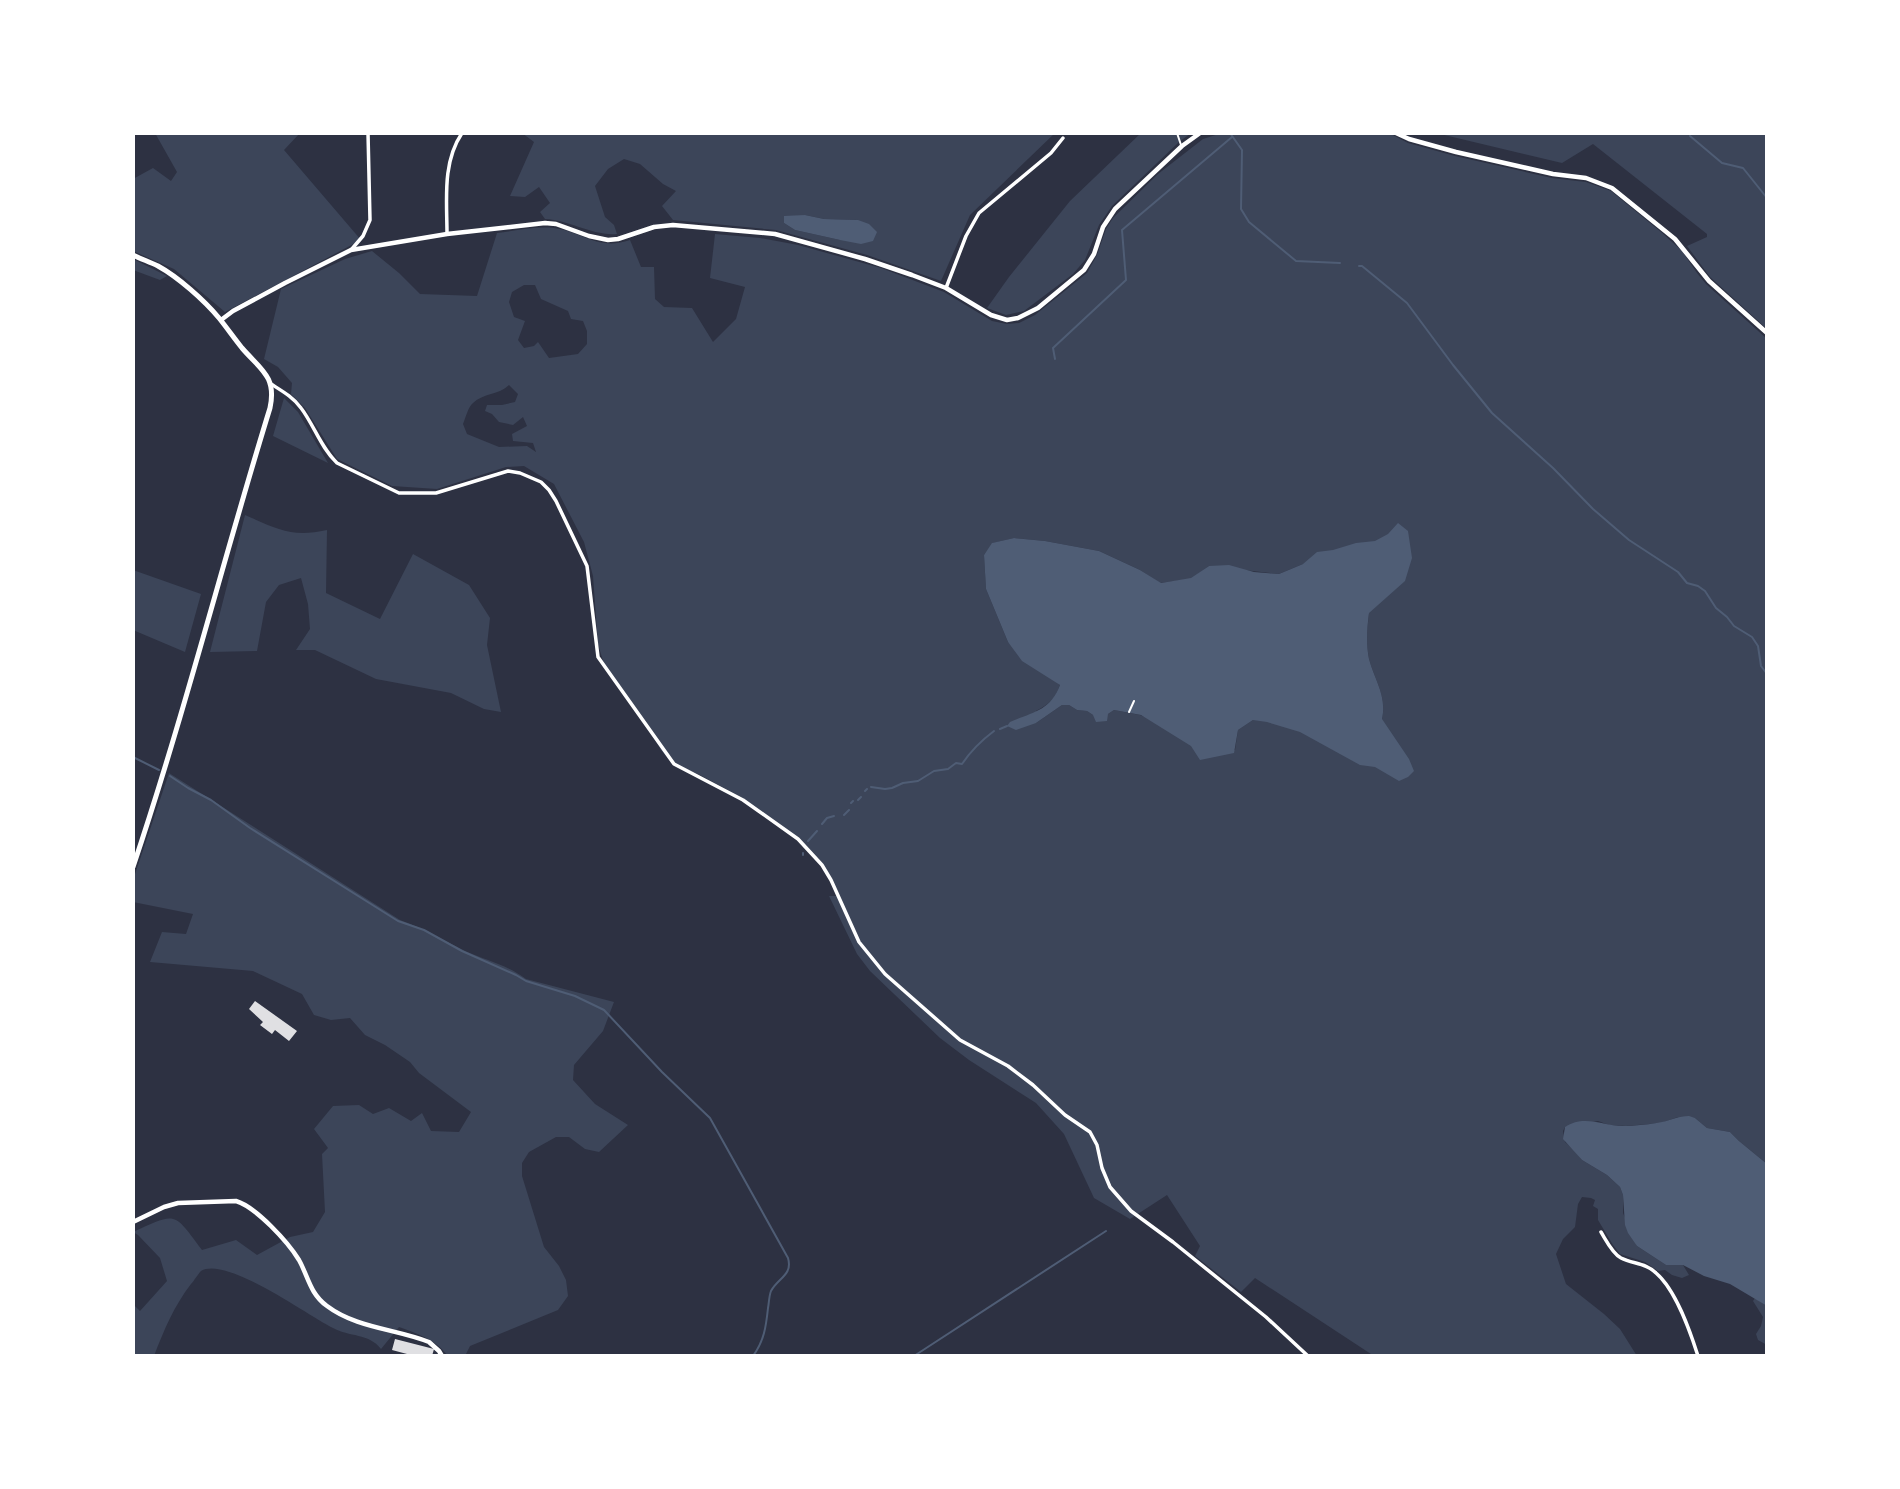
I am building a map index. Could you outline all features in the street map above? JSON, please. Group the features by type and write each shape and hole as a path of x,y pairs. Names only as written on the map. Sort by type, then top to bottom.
{"main road":[{"path":"133,255 173,275 211,309 262,369 272,391 270,408 169,757 133,867"}],"street":[{"path":"351,250 363,236 370,220 368,133"},
{"path":"447,234 447,172 453,150 462,133"},
{"path":"221,320 233,311 351,250 447,234 545,223 608,240 654,227 673,225 775,234 865,259 946,288 991,316 1018,318 1032,312 1084,270 1094,254 1110,215 1182,146 1200,133"},
{"path":"1396,133 1456,152 1553,174 1586,178 1612,188 1675,239 1709,281 1767,333"},
{"path":"946,288 966,236 979,213 1051,153 1063,138"},
{"path":"271,384 286,393 301,408 337,463 399,493 436,493 508,471 541,482 549,489 587,566 597,656 674,764 744,800 798,839 822,865 859,942 885,974 960,1040 1008,1066 1065,1115 1090,1132 1110,1186 1131,1211 1266,1317 1308,1356"},
{"path":"133,1222 178,1203 242,1203 254,1211 286,1243 299,1261 311,1288 325,1305 346,1318 429,1342 442,1356"},
{"path":"1601,1232 1618,1256 1648,1266 1663,1280 1688,1327 1698,1356"}],"lane":[{"path":"1177,133 1182,146"}],"path":[{"path":"1129,712 1134,701"}],"shaded area":[{"path":"155,133 300,133 284,150 361,240 225,312 174,269 133,251 133,179 153,168 171,181 177,172"},
{"path":"522,133 1055,133 970,215 941,281 867,255 776,230 673,220 662,206 676,191 663,184 640,164 624,159 608,169 595,186 605,217 614,225 617,234 599,233 545,219 540,212 550,203 539,187 525,197 510,196 534,142","holes":["805,215 824,219 858,220 840,240 795,230 784,223"]},
{"path":"1141,133 1191,133 1112,206 1099,225 1085,260 1073,274 1024,311 1006,315 987,308 1070,201"},
{"path":"1222,133 1389,133 1408,143 1455,156 1552,178 1586,182 1611,191 1661,232 1682,251 1706,284 1767,339 1767,1164 1730,1132 1707,1128 1695,1118 1678,1117 1661,1123 1626,1126 1598,1121 1565,1127 1565,1142 1582,1160 1607,1175 1620,1187 1623,1213 1637,1246 1666,1265 1683,1265 1689,1275 1682,1278 1665,1270 1658,1271 1645,1262 1620,1254 1598,1220 1598,1209 1593,1206 1595,1200 1582,1197 1578,1204 1575,1227 1563,1239 1556,1254 1566,1284 1620,1329 1637,1356 1374,1356 1255,1278 1241,1292 1195,1256 1200,1246 1167,1195 1130,1219 1094,1198 1064,1134 1036,1103 940,1038 870,971 857,954 829,896 838,896 827,873 804,845 741,797 676,765 661,750 604,664 598,644 593,576 584,542 554,484 524,466 506,467 437,489 392,486 337,459 305,408 291,394 292,383 278,367 264,359 281,289 345,259 372,251 420,294 477,296 497,233 540,228 564,230 600,242 619,243 630,240 641,267 654,267 655,299 664,307 692,308 713,342 736,319 745,287 710,278 715,234 798,245 881,268 944,292 992,321 1019,323 1035,315 1087,273 1113,218 1158,174 1203,139","holes":["524,285 535,285 541,299 568,311 571,319 583,321 587,331 587,344 578,354 549,358 538,342 534,346 524,348 518,340 525,321 514,317 509,302 512,292","509,385 518,394 515,402 487,405 485,411 499,422 513,425 523,417 527,426 512,434 513,441 533,443 536,452 527,446 499,447 467,434 463,424 471,405 481,397","1014,538 1099,551 1140,570 1160,583 1191,579 1209,566 1279,574 1303,564 1369,614 1368,653 1382,696 1382,719 1253,720 1238,730 1235,750 1140,715 1114,710 1108,714 1093,715 1069,705 1062,705 1036,723 1036,711 1051,701 1060,685 1008,642 986,589 984,555 993,543"]},
{"path":"1436,133 1767,133 1767,329 1710,277 1687,246 1707,237 1707,234 1593,144 1562,163"},
{"path":"805,215 824,219 858,220 869,224 877,232 873,241 861,244 795,230 784,223 784,216"},
{"path":"133,259 167,276 160,280 133,270"},
{"path":"284,398 298,412 328,463 273,436"},
{"path":"245,515 276,528 294,532 327,530 326,593 380,619 413,554 469,585 490,618 487,645 501,712 484,709 451,693 376,679 315,650 296,650 310,629 308,604 301,578 279,585 266,602 257,651 210,652"},
{"path":"1398,523 1408,531 1412,558 1405,581 1369,613 1367,642 1369,659 1382,696 1382,719 1409,759 1414,771 1408,777 1399,781 1375,767 1360,765 1300,732 1253,720 1238,730 1234,753 1200,760 1191,746 1141,715 1114,710 1108,714 1107,721 1096,722 1093,715 1087,711 1062,705 1036,723 1016,730 1007,726 1046,705 1060,685 1022,661 1008,642 986,589 984,555 992,543 1014,538 1099,551 1161,583 1191,578 1209,566 1229,565 1254,572 1279,574 1303,564 1317,552 1375,541 1388,534"},
{"path":"133,570 201,594 185,652 133,630"},
{"path":"169,773 400,920 504,966 526,979 614,1002 603,1031 574,1065 573,1080 595,1104 628,1125 599,1152 585,1149 569,1137 556,1137 529,1152 522,1163 522,1176 544,1247 566,1280 568,1296 558,1310 470,1346 465,1356 448,1356 432,1341 399,1327 381,1349 371,1340 333,1328 248,1279 213,1269 201,1271 185,1292 154,1356 133,1356 133,1304 140,1311 167,1281 160,1258 133,1232 158,1221 173,1219 185,1228 202,1250 236,1240 257,1255 290,1237 313,1232 325,1212 322,1154 328,1148 314,1129 333,1106 359,1105 373,1114 389,1108 411,1121 422,1113 431,1131 459,1132 471,1112 419,1073 410,1062 365,1035 350,1018 331,1020 314,1015 302,994 253,971 150,962 162,932 186,934 193,914 133,902 133,880"},
{"path":"1689,1116 1707,1128 1730,1132 1767,1164 1767,1306 1730,1284 1704,1276 1683,1265 1666,1265 1637,1246 1625,1225 1620,1187 1607,1175 1582,1160 1563,1139 1565,1127 1579,1121 1627,1126"},
{"path":"1755,1298 1767,1306 1767,1345 1758,1340 1756,1334 1763,1317 1753,1301"}],"building":[{"path":"255,1001 297,1031 289,1041 275,1030 272,1034 260,1025 263,1022 249,1009"},
{"path":"395,1339 434,1349 432,1356 407,1356 392,1350"}],"waterway":[{"path":"1230,133 1242,150 1241,209 1249,222 1296,261 1340,263"},
{"path":"1690,136 1722,163 1743,168 1767,198"},
{"path":"1055,359 1053,348 1126,280 1122,230 1232,137"},
{"path":"1359,266 1407,303 1492,413 1553,468 1593,509 1629,540 1678,572 1687,583 1705,591 1716,608 1734,626 1752,637 1758,646 1761,666 1767,674"},
{"path":"1000,729 1007,726"},
{"path":"871,787 892,788 918,781 934,771 948,769 956,763 962,764 976,746 994,731"},
{"path":"133,757 159,770"},
{"path":"170,776 398,921 424,930 526,981 575,996 604,1010 710,1118 788,1258 787,1272 771,1291 764,1334 753,1356"},
{"path":"858,800 861,797"},
{"path":"844,815 849,810"},
{"path":"822,824 827,818 834,816"},
{"path":"808,841 817,831"},
{"path":"914,1356 1106,1231"}]}
